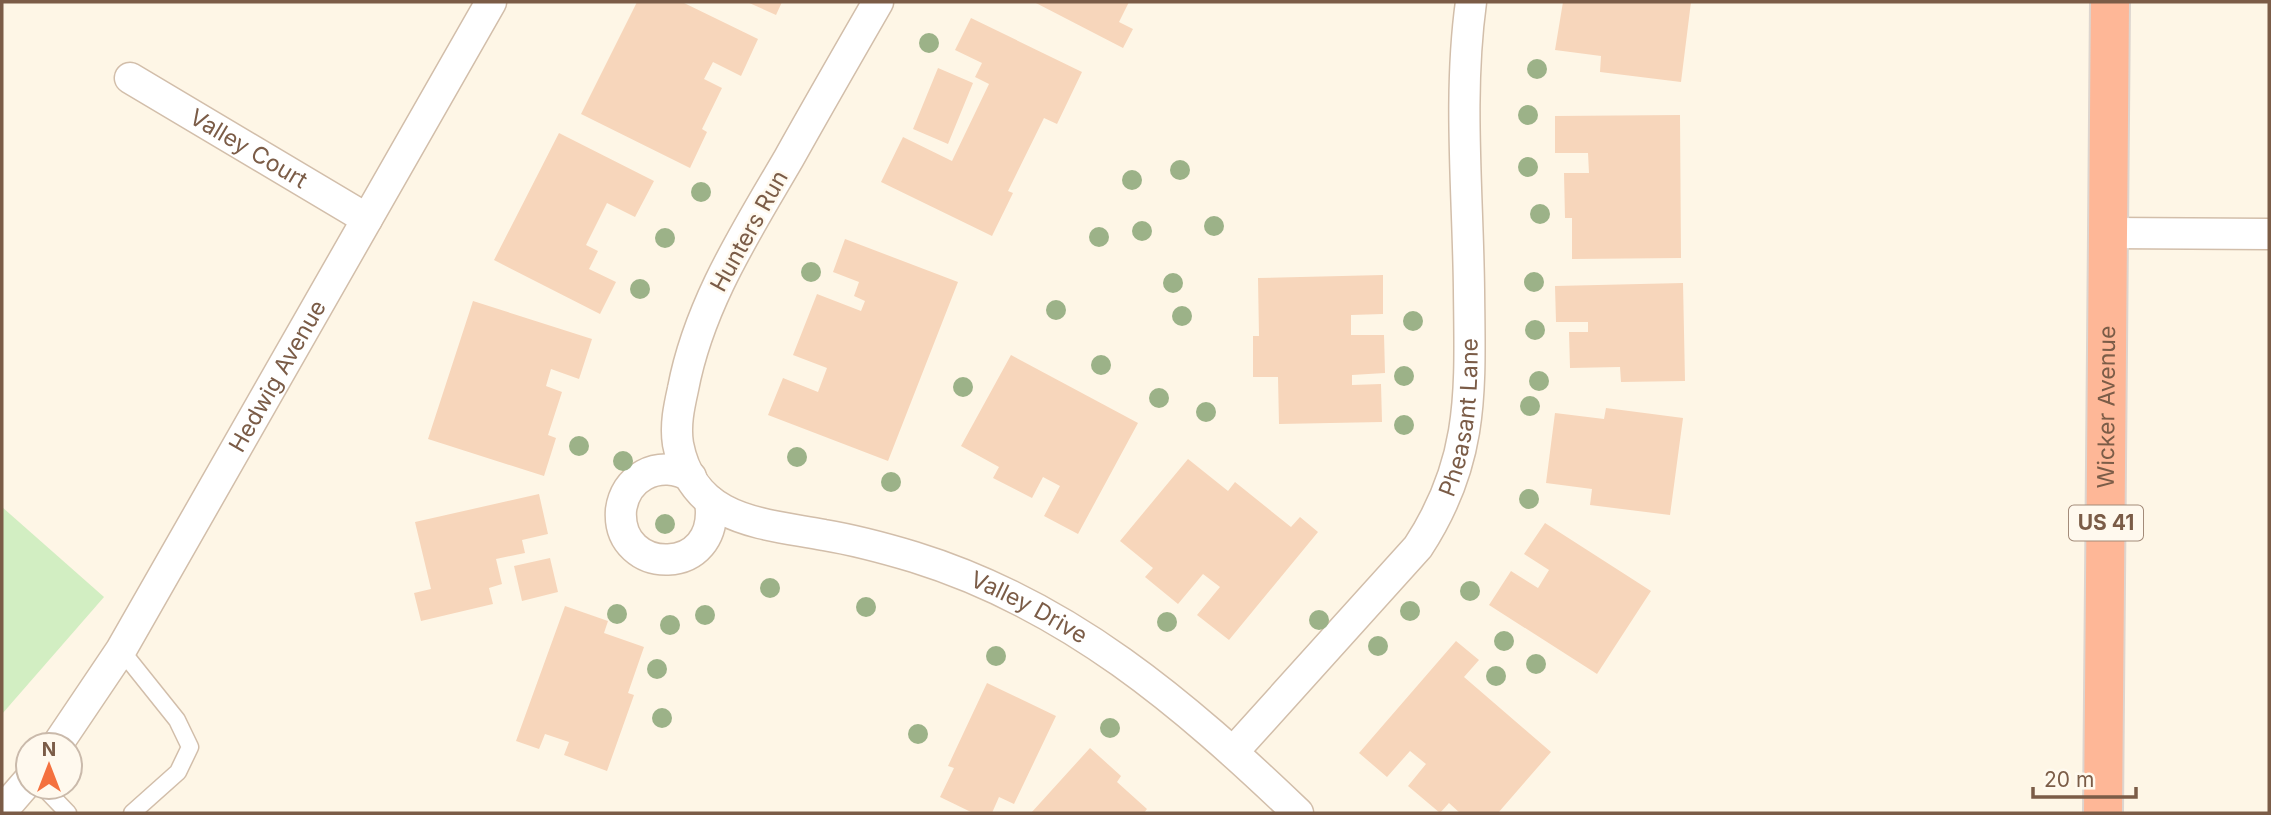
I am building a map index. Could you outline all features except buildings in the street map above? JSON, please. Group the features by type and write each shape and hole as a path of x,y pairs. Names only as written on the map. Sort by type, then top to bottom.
{"highway":[{"name":"Wicker Avenue","path":"2103,813 2110,2"}],"street":[{"name":"Hedwig Avenue","path":"66,731 121,650 491,2"},
{"name":"Hunters Run","path":"691,477 679,445 677,420 691,352 703,318 736,250 878,2"},
{"name":"Pheasant Lane","path":"1233,752 1418,547 1437,519 1458,462 1465,437 1470,374 1466,70 1471,2"},
{"name":"Valley Court","path":"130,78 367,219"},
{"path":"2110,233 2269,234"},
{"path":"691,477 669,469 653,471 628,489 621,519 625,534 634,547 647,556 661,560 676,560 691,554 703,544 710,530 710,501"},
{"name":"Valley Drive","path":"691,477 710,501 735,518 893,551 973,578 1013,596 1096,643 1140,673 1233,752 1298,813"},
{"path":"2,811 14,797"}],"lane":[{"path":"121,650 177,720 190,747 178,772 132,813"}],"green space":[{"path":"2,507 104,597 2,714"}]}
